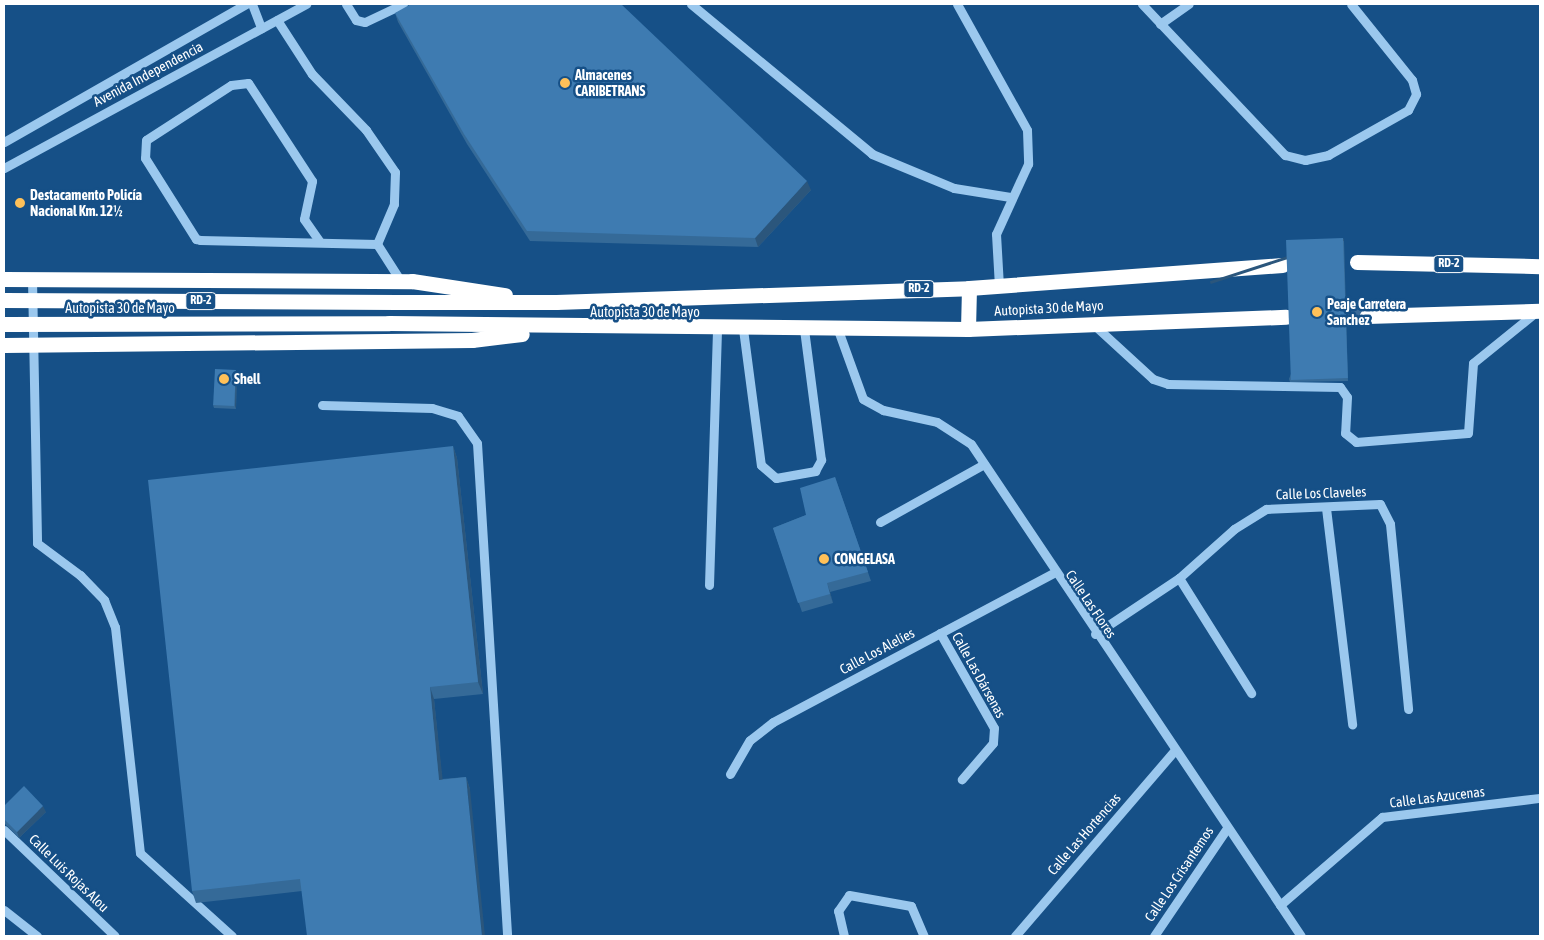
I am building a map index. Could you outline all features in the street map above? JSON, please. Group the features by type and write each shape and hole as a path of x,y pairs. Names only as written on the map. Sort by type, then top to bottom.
{"highway":[{"name":"RD-2","path":"1357,262 1540,266"},
{"name":"Autopista 30 de Mayo","path":"4,300 556,302 968,288 1282,265"},
{"path":"4,279 400,280 556,302"},
{"path":"968,288 968,329"},
{"path":"1367,316 1538,312"},
{"name":"Autopista 30 de Mayo","path":"4,324 389,324 575,328 838,330 968,329 1091,322 1286,317"},
{"path":"4,345 472,340 575,328"}],"street":[{"name":"Avenida Independencia","path":"4,142 246,4"},
{"path":"252,4 261,28"},
{"name":"Avenida Independencia","path":"4,168 306,4"},
{"path":"346,4 356,20 365,22 403,4"},
{"path":"691,4 872,154 954,188 1010,197"},
{"path":"957,4 1027,130 1028,164 1010,197 996,234 999,286"},
{"path":"1142,4 1285,155 1305,160 1328,155 1408,110 1416,94 1412,80 1351,4"},
{"path":"1160,24 1189,4"},
{"path":"277,20 312,74 366,130 395,172 394,204 377,244"},
{"path":"320,242 304,219 312,181 248,83 231,85 144,144 149,166 196,239 377,244"},
{"path":"377,244 400,280"},
{"path":"32,279 38,543 80,575 104,600 115,627 140,853 232,936"},
{"path":"1091,322 1153,379 1168,384 1340,387 1347,397 1345,433 1356,442 1468,433 1473,363 1538,312"},
{"path":"709,585 717,329"},
{"path":"743,329 761,465 776,478 815,471 821,460 804,329"},
{"name":"Calle Las Flores","path":"838,330 862,399 883,410 937,422 956,431 984,464 1053,573 1301,936"},
{"path":"322,405 432,408 458,416 477,443 508,936"},
{"path":"880,522 984,464"},
{"name":"Calle Los Claveles","path":"1095,634 1179,578 1250,516 1266,509 1326,508 1380,504 1388,513 1408,709"},
{"path":"1326,508 1352,724"},
{"name":"Calle Los Alelíes","path":"730,774 750,740 773,722 1053,573"},
{"path":"1179,578 1251,693"},
{"name":"Calle Las Dársenas","path":"940,633 994,728 993,743 962,779"},
{"name":"Calle Las Hortencias","path":"1015,936 1175,750"},
{"name":"Calle Las Azucenas","path":"1280,905 1382,817 1540,798"},
{"name":"Calle Los Crisantemos","path":"1154,936 1228,828"},
{"name":"Calle Luis Rojas Alou","path":"4,830 115,936"},
{"path":"844,936 838,912 849,896 911,906 924,936"},
{"path":"4,910 36,936"}],"building":[{"name":"Almacenes CARIBETRANS","path":"411,4 621,4 807,181 755,238 527,231 464,134 395,13"},
{"name":"Peaje Carretera Sanchez","path":"1343,238 1348,378 1291,380 1286,240"},
{"path":"215,369 236,370 234,406 213,405"},
{"path":"453,446 478,682 430,687 439,780 466,777 482,936 307,936 300,879 192,891 148,480"},
{"name":"CONGELASA","path":"835,477 868,572 827,583 830,594 798,603 773,528 806,515 800,488"},
{"path":"24,786 43,806 17,832 4,819 4,806"}],"tunnel":[{"path":"1325,316 1367,316"}],"place":[{"name":"Almacenes CARIBETRANS","path":"565,83"},
{"name":"Destacamento Policía Nacional Km. 12½","path":"20,203"},
{"name":"Peaje Carretera Sanchez","path":"1317,312"},
{"name":"Shell","path":"224,379"},
{"name":"CONGELASA","path":"824,559"}]}
